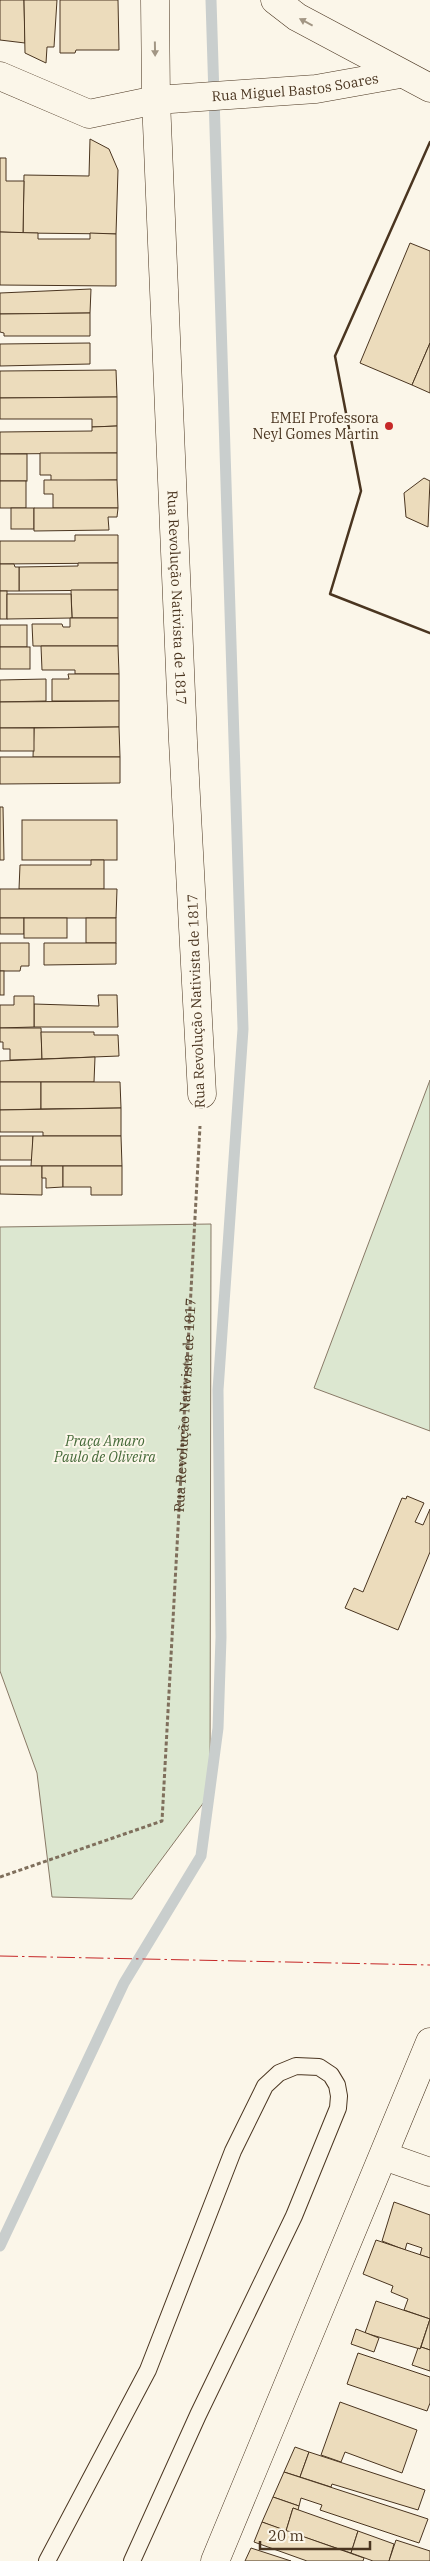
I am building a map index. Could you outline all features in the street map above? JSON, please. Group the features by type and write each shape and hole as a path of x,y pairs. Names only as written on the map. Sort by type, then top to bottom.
{"street":[{"name":"Rua Revolução Nativista de 1817","path":"154,0 156,100 183,741 202,1094"},
{"path":"275,0 297,17 400,74 430,88"},
{"name":"Rua Miguel Bastos Soares","path":"0,76 89,114 156,100 316,89 400,74"},
{"path":"215,2561 430,2042"},
{"path":"384,2156 430,2172"}],"lane":[{"path":"48,2561 148,2370 233,2151 265,2086 279,2073 296,2066 320,2067 331,2075 337,2085 339,2096 338,2108 294,2216 198,2415 132,2561"}],"path":[{"name":"Rua Revolução Nativista de 1817","path":"0,1877 162,1821 202,1094"}],"green space":[{"path":"430,1080 430,1431 314,1388"},
{"name":"Praça Amaro Paulo de Oliveira","path":"211,1224 210,1794 132,1899 52,1897 37,1773 0,1671 0,1227"}],"building":[{"path":"0,0 24,0 25,43 0,40"},
{"path":"24,0 57,0 54,47 47,47 46,63 25,53"},
{"path":"60,0 118,0 119,50 76,50 75,53 60,53"},
{"path":"90,139 109,149 118,170 116,234 23,233 24,175 89,176"},
{"path":"0,158 6,158 6,181 24,181 23,233 0,232"},
{"path":"0,232 38,233 38,239 90,239 90,233 116,234 116,286 0,285"},
{"path":"410,243 430,251 430,343 412,385 360,363"},
{"path":"91,289 90,313 0,314 0,293"},
{"path":"90,313 90,336 4,336 4,333 0,332 0,314"},
{"path":"90,343 90,364 0,366 0,344"},
{"path":"430,343 430,393 412,385"},
{"path":"116,370 117,397 0,398 0,371"},
{"path":"117,397 117,426 92,427 92,419 0,419 0,398"},
{"path":"117,426 117,453 0,454 0,432 92,431 92,427"},
{"path":"40,453 117,453 117,480 51,481 51,475 40,475"},
{"path":"0,454 27,454 27,481 0,481"},
{"path":"424,478 430,481 428,527 406,517 404,493"},
{"path":"44,480 117,480 118,508 53,508 53,494 44,494"},
{"path":"0,481 26,481 26,508 0,508"},
{"path":"11,508 34,508 34,529 11,529"},
{"path":"34,508 118,508 117,517 108,517 109,530 34,531"},
{"path":"75,535 118,535 118,563 0,564 0,541 75,541"},
{"path":"78,563 118,563 118,590 19,591 19,567 78,566"},
{"path":"0,564 14,564 15,567 19,567 19,591 0,591"},
{"path":"71,590 118,590 118,618 72,618"},
{"path":"0,591 7,591 7,619 0,619"},
{"path":"7,594 71,594 72,618 7,619"},
{"path":"70,618 118,618 118,646 33,646 32,624 62,624 63,627 70,627"},
{"path":"0,625 27,625 27,647 0,647"},
{"path":"41,646 118,646 119,674 75,674 75,670 42,670"},
{"path":"0,647 30,647 30,669 0,669"},
{"path":"68,674 119,674 119,701 52,701 52,679 69,679"},
{"path":"46,679 46,701 0,702 0,680"},
{"path":"119,701 119,727 0,728 0,702"},
{"path":"119,727 120,757 33,757 34,728"},
{"path":"0,728 34,728 34,751 0,751"},
{"path":"0,757 120,757 120,783 0,784"},
{"path":"0,807 3,807 4,860 0,860"},
{"path":"22,820 117,820 117,860 22,860"},
{"path":"91,860 104,860 104,889 19,889 20,865 91,865"},
{"path":"0,889 117,889 116,918 0,918"},
{"path":"0,918 24,918 24,934 0,934"},
{"path":"24,918 67,918 67,938 24,938"},
{"path":"86,918 116,918 116,943 86,943"},
{"path":"0,943 29,943 29,966 21,966 20,971 0,971"},
{"path":"44,943 116,943 116,964 44,965"},
{"path":"0,971 4,971 4,995 0,995"},
{"path":"98,995 117,995 118,1027 34,1027 34,1004 99,1006"},
{"path":"14,996 34,996 34,1027 0,1028 0,1005 14,1005"},
{"path":"0,1028 41,1028 42,1059 10,1060 10,1049 3,1049 3,1042 0,1042"},
{"path":"41,1032 94,1032 94,1035 118,1035 119,1056 42,1059"},
{"path":"95,1057 94,1082 0,1082 0,1061"},
{"path":"0,1082 41,1082 41,1109 0,1110"},
{"path":"41,1082 120,1082 121,1108 41,1109"},
{"path":"121,1108 121,1136 43,1136 43,1132 0,1132 0,1110"},
{"path":"0,1136 33,1136 32,1160 0,1160"},
{"path":"33,1136 121,1136 122,1166 31,1166"},
{"path":"0,1166 42,1166 42,1195 0,1194"},
{"path":"42,1166 63,1166 63,1187 46,1188 46,1178 42,1178"},
{"path":"63,1166 122,1166 122,1195 91,1195 91,1187 63,1187"},
{"path":"407,1496 424,1503 415,1522 423,1525 430,1509 430,1552 398,1630 345,1608 354,1588 363,1592 402,1498 406,1499"},
{"path":"394,2202 430,2215 430,2258 420,2255 422,2248 407,2243 405,2250 382,2241"},
{"path":"376,2240 430,2258 430,2319 404,2310 408,2299 391,2292 393,2286 363,2274"},
{"path":"376,2301 430,2319 420,2349 365,2333"},
{"path":"430,2319 430,2350 421,2347"},
{"path":"356,2329 379,2338 374,2352 351,2344"},
{"path":"421,2347 430,2350 430,2371 412,2365 418,2348 420,2349"},
{"path":"358,2353 430,2377 430,2403 427,2411 347,2384"},
{"path":"340,2402 417,2430 402,2473 345,2452 341,2462 321,2455"},
{"path":"295,2447 309,2452 300,2477 284,2472"},
{"path":"309,2452 425,2490 418,2510 332,2484 331,2487 300,2477"},
{"path":"284,2472 428,2519 419,2543 320,2510 322,2505 301,2498 299,2506 273,2497"},
{"path":"273,2497 299,2506 298,2510 293,2508 286,2531 262,2522"},
{"path":"293,2508 358,2531 351,2553 286,2531"},
{"path":"262,2522 364,2558 363,2561 307,2561 254,2542"},
{"path":"358,2531 394,2544 389,2561 373,2561 351,2553"},
{"path":"396,2540 430,2551 430,2561 389,2561"},
{"path":"251,2548 291,2561 245,2561"}],"waterway":[{"path":"0,2246 124,1983 201,1856 218,1728 221,1637 218,1390 243,1029 211,0"}],"wall":[{"path":"430,142 335,356 361,491 330,594 430,633"}],"power":[{"path":"0,1956 430,1965"}],"place":[{"name":"EMEI Professora Neyl Gomes Martin","path":"389,426"}]}
